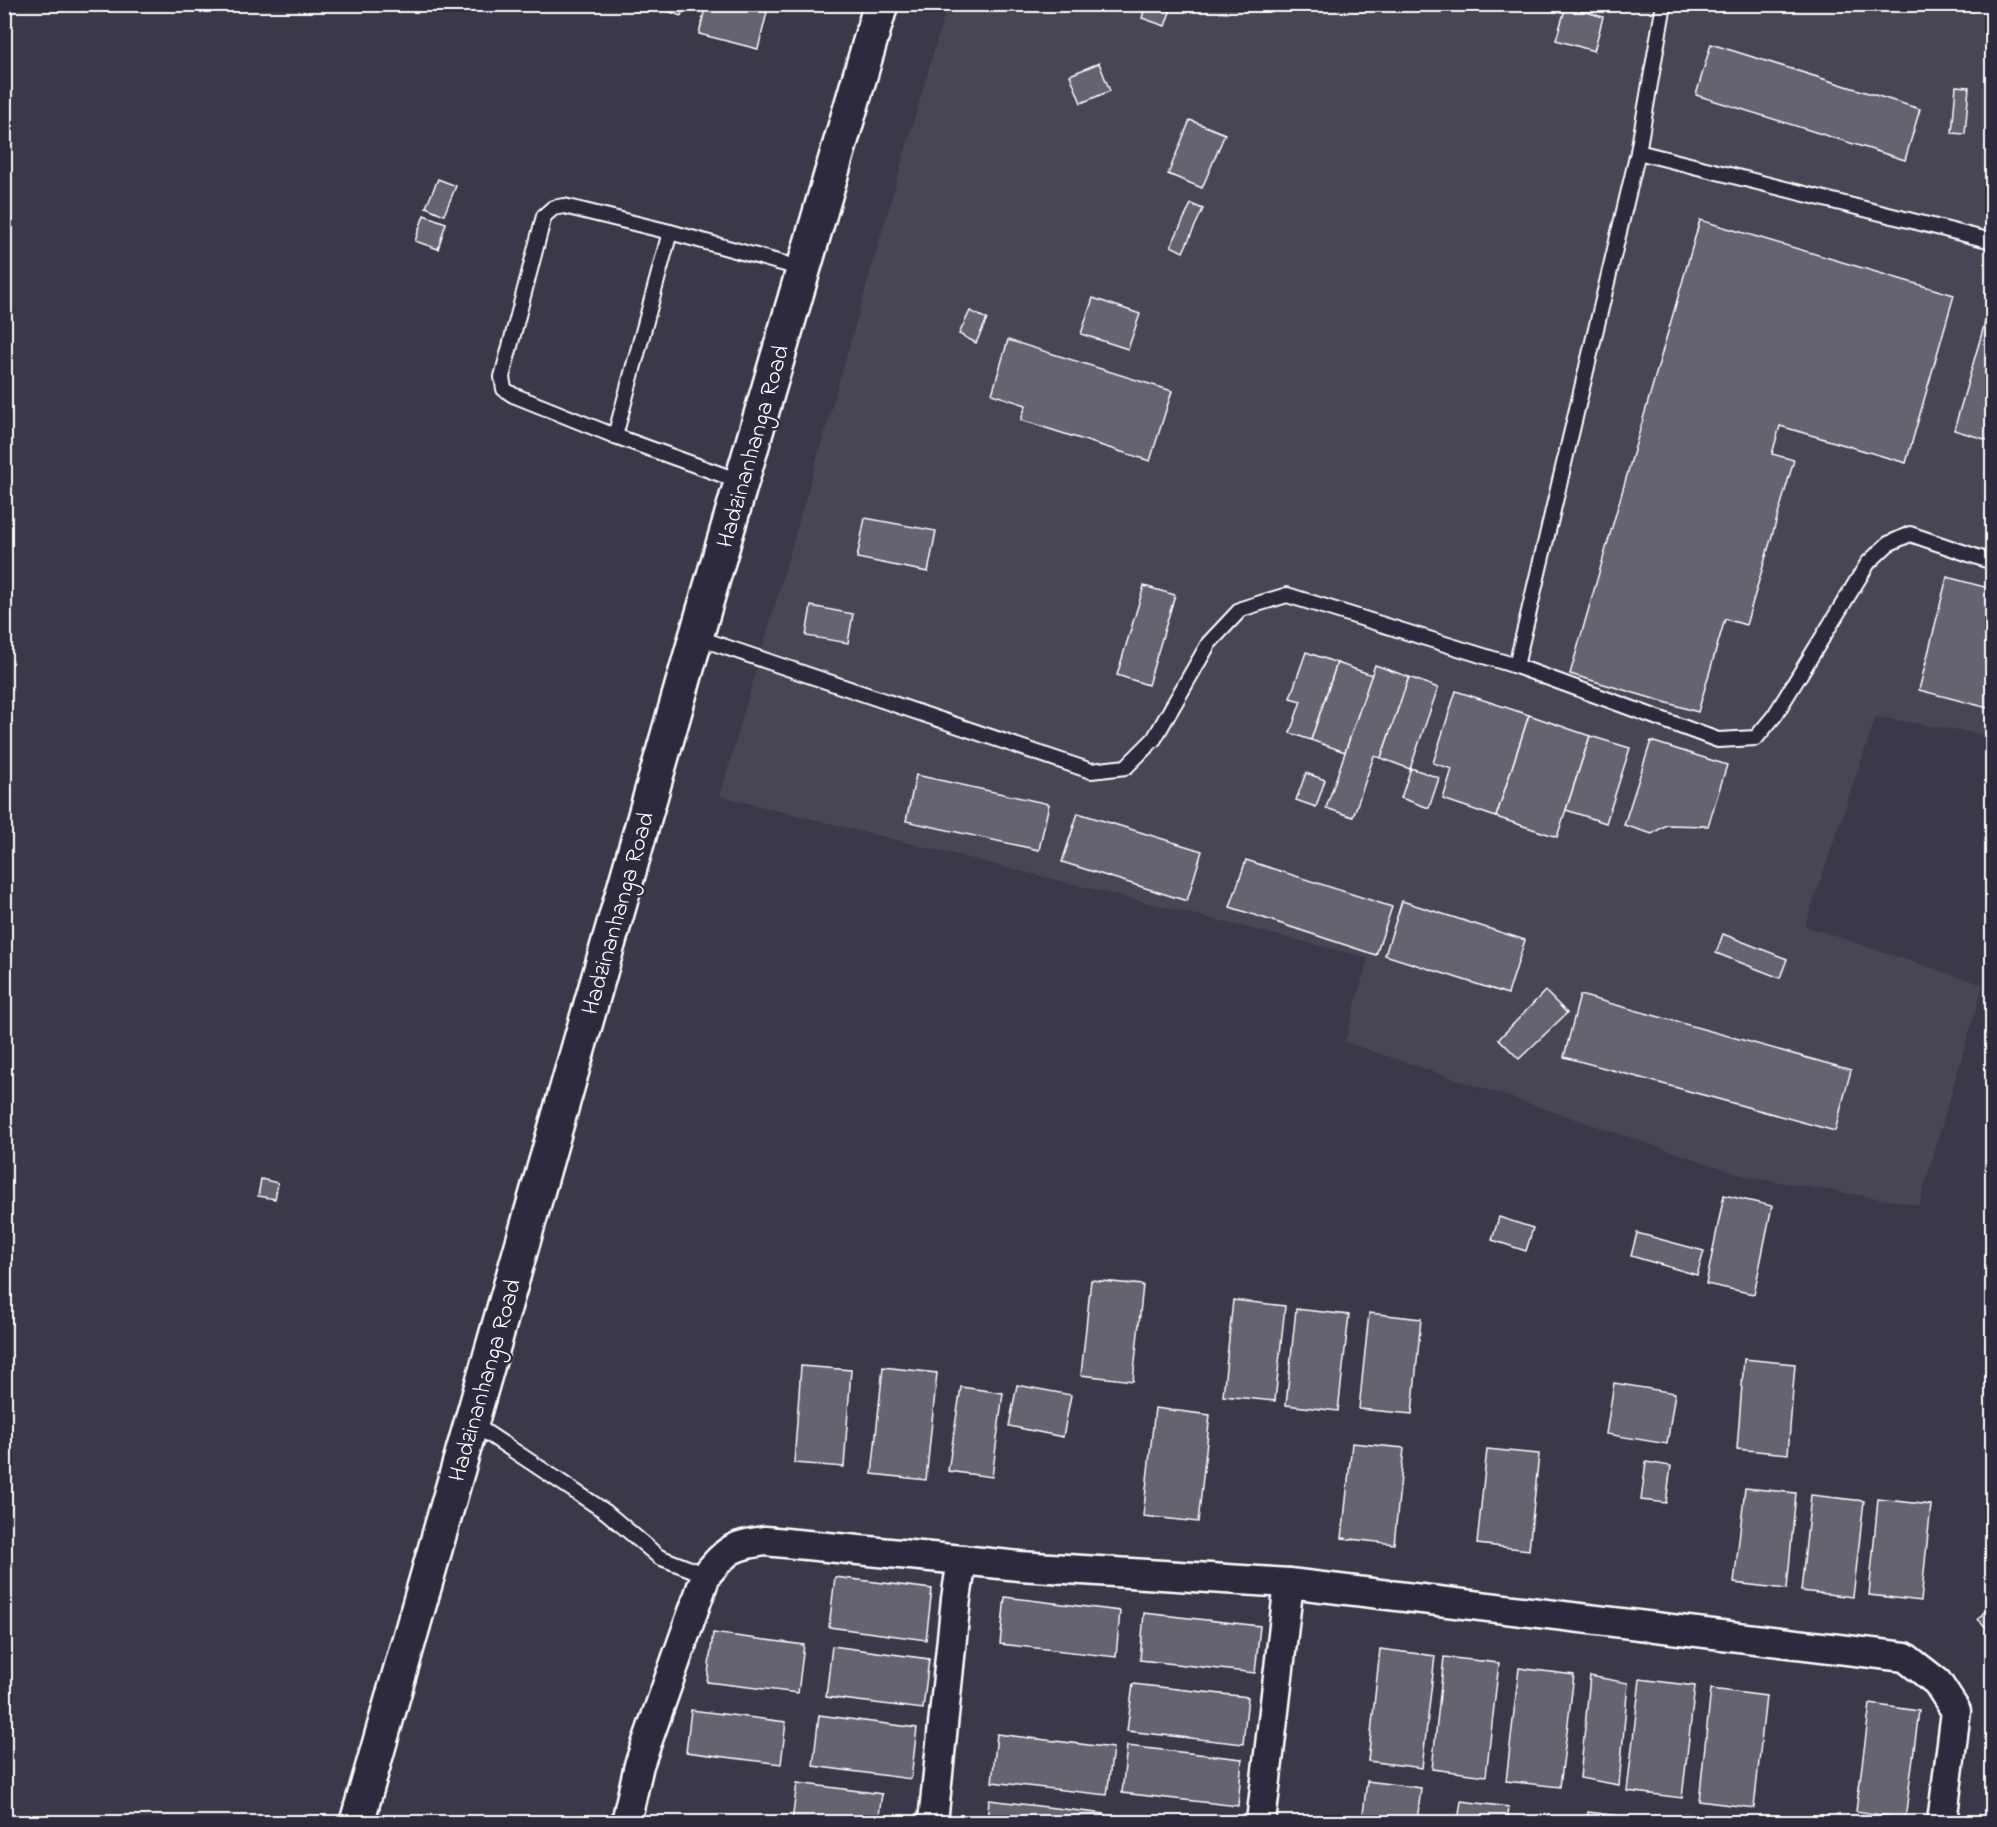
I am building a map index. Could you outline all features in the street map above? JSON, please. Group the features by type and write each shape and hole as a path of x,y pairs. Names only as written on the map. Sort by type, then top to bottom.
{"street":[{"name":"Hadzinanhanga Road","path":"357,1822 696,637 881,4"},
{"path":"626,1822 639,1765 706,1575 723,1555 741,1544 765,1541 1018,1566 1289,1583 1905,1657 1937,1682 1956,1711 1942,1822"},
{"path":"933,1822 962,1560"},
{"path":"1261,1822 1289,1583"}],"lane":[{"path":"1515,666 1638,152 1664,4"},
{"path":"1638,152 1992,241"},
{"path":"742,482 615,436 513,395 504,389 502,377 544,216 553,208 564,206 670,232 803,269"},
{"path":"615,436 670,232"},
{"path":"696,637 1091,771 1126,767 1154,740 1209,643 1241,609 1287,596 1515,666 1718,740 1756,738 1775,715 1868,563 1888,544 1910,534 1992,562"},
{"path":"471,1423 606,1512 659,1557 706,1575"}],"shaded area":[{"path":"947,5 1992,5 1992,736 1876,717 1805,926 1983,985 1919,1205 1748,1177 1345,1042 1368,958 720,796"}],"building":[{"path":"649,4 685,4 681,16"},
{"path":"706,4 769,4 758,49 699,34"},
{"path":"1146,4 1158,4 1171,9 1165,26 1142,18"},
{"path":"1566,6 1603,17 1594,51 1556,40"},
{"path":"1711,44 1920,109 1905,160 1696,95"},
{"path":"1099,63 1110,91 1081,103 1070,75"},
{"path":"1956,86 1969,87 1965,134 1952,133"},
{"path":"1190,120 1225,134 1202,188 1168,174"},
{"path":"438,179 456,186 444,215 426,207"},
{"path":"1191,204 1203,209 1183,252 1171,246"},
{"path":"424,215 446,223 438,249 415,241"},
{"path":"1700,220 1954,295 1906,463 1780,426 1772,454 1794,460 1746,625 1725,619 1698,712 1570,674"},
{"path":"1093,298 1140,314 1128,349 1081,334"},
{"path":"970,311 987,319 976,343 959,334"},
{"path":"1988,312 1992,313 1991,441 1954,430"},
{"path":"1008,340 1172,391 1150,461 1021,420 1026,405 992,394"},
{"path":"865,518 936,531 928,572 857,558"},
{"path":"1947,577 1992,589 1992,709 1919,690"},
{"path":"1144,586 1175,595 1148,685 1117,675"},
{"path":"811,606 853,614 848,643 806,636"},
{"path":"1306,652 1337,663 1311,740 1290,733 1301,701 1290,698"},
{"path":"1337,663 1372,675 1345,752 1311,740"},
{"path":"1375,665 1409,677 1381,758 1374,756 1353,817 1326,808"},
{"path":"1409,677 1438,688 1410,769 1381,758"},
{"path":"1456,691 1529,715 1496,817 1443,799 1452,769 1433,763"},
{"path":"1529,715 1590,736 1557,837 1496,817"},
{"path":"1590,736 1630,748 1606,823 1566,810"},
{"path":"1651,741 1727,765 1708,826 1666,825 1652,834 1624,825"},
{"path":"1411,768 1439,778 1429,808 1401,798"},
{"path":"1306,773 1325,780 1316,807 1296,800"},
{"path":"916,775 1049,804 1039,850 906,821"},
{"path":"1078,813 1202,851 1187,901 1062,862"},
{"path":"1246,860 1392,907 1376,955 1230,907"},
{"path":"1402,901 1525,940 1508,994 1385,955"},
{"path":"1723,934 1787,959 1780,978 1716,953"},
{"path":"1545,991 1567,1013 1519,1059 1499,1039"},
{"path":"1580,995 1851,1070 1835,1131 1564,1057"},
{"path":"261,1179 278,1183 275,1199 258,1196"},
{"path":"1724,1195 1772,1206 1754,1294 1706,1284"},
{"path":"1499,1217 1533,1228 1526,1251 1492,1240"},
{"path":"1637,1233 1704,1251 1697,1275 1631,1256"},
{"path":"1091,1280 1143,1285 1133,1381 1081,1375"},
{"path":"1233,1300 1285,1306 1275,1401 1223,1396"},
{"path":"1296,1309 1349,1315 1338,1411 1286,1405"},
{"path":"1369,1313 1421,1319 1412,1414 1359,1409"},
{"path":"1744,1359 1795,1364 1788,1454 1737,1449"},
{"path":"801,1366 851,1370 844,1467 794,1463"},
{"path":"883,1367 937,1373 926,1480 872,1474"},
{"path":"1614,1383 1675,1393 1667,1444 1606,1434"},
{"path":"1017,1385 1071,1395 1063,1437 1009,1426"},
{"path":"961,1387 1003,1393 992,1477 948,1471"},
{"path":"1155,1408 1210,1415 1198,1522 1143,1516"},
{"path":"1352,1443 1404,1448 1394,1544 1342,1538"},
{"path":"1487,1449 1539,1454 1529,1550 1477,1544"},
{"path":"1646,1462 1671,1466 1666,1503 1641,1500"},
{"path":"1745,1488 1796,1493 1787,1589 1734,1583"},
{"path":"1811,1495 1864,1501 1853,1597 1801,1591"},
{"path":"1878,1499 1931,1505 1921,1601 1869,1595"},
{"path":"835,1577 932,1589 926,1640 829,1627"},
{"path":"1005,1597 1120,1611 1116,1657 1000,1644"},
{"path":"1992,1603 1992,1634 1978,1619"},
{"path":"1144,1613 1260,1626 1255,1673 1140,1660"},
{"path":"713,1633 804,1645 798,1693 707,1682"},
{"path":"832,1646 929,1659 923,1709 826,1697"},
{"path":"1380,1649 1435,1656 1422,1768 1368,1761"},
{"path":"1444,1657 1499,1663 1486,1776 1432,1769"},
{"path":"1519,1668 1574,1675 1560,1787 1506,1781"},
{"path":"1590,1676 1628,1683 1619,1785 1580,1778"},
{"path":"1640,1679 1695,1686 1682,1798 1627,1791"},
{"path":"1133,1684 1248,1697 1243,1744 1127,1731"},
{"path":"1711,1689 1766,1696 1754,1808 1699,1801"},
{"path":"1870,1704 1919,1711 1905,1819 1856,1811"},
{"path":"691,1710 786,1722 781,1764 686,1752"},
{"path":"819,1715 917,1728 911,1779 813,1766"},
{"path":"997,1734 1113,1748 1107,1795 992,1782"},
{"path":"1127,1746 1242,1759 1238,1806 1122,1793"},
{"path":"1367,1781 1421,1788 1417,1822 1362,1822"},
{"path":"797,1783 882,1794 878,1822 792,1822"},
{"path":"989,1800 1105,1814 1104,1822 987,1822"},
{"path":"1461,1801 1509,1807 1507,1822 1458,1822"},
{"path":"1588,1812 1642,1819 1641,1822 1586,1822"},
{"path":"1684,1814 1715,1818 1715,1822 1683,1822"},
{"path":"1127,1817 1200,1822 1126,1822"}]}
